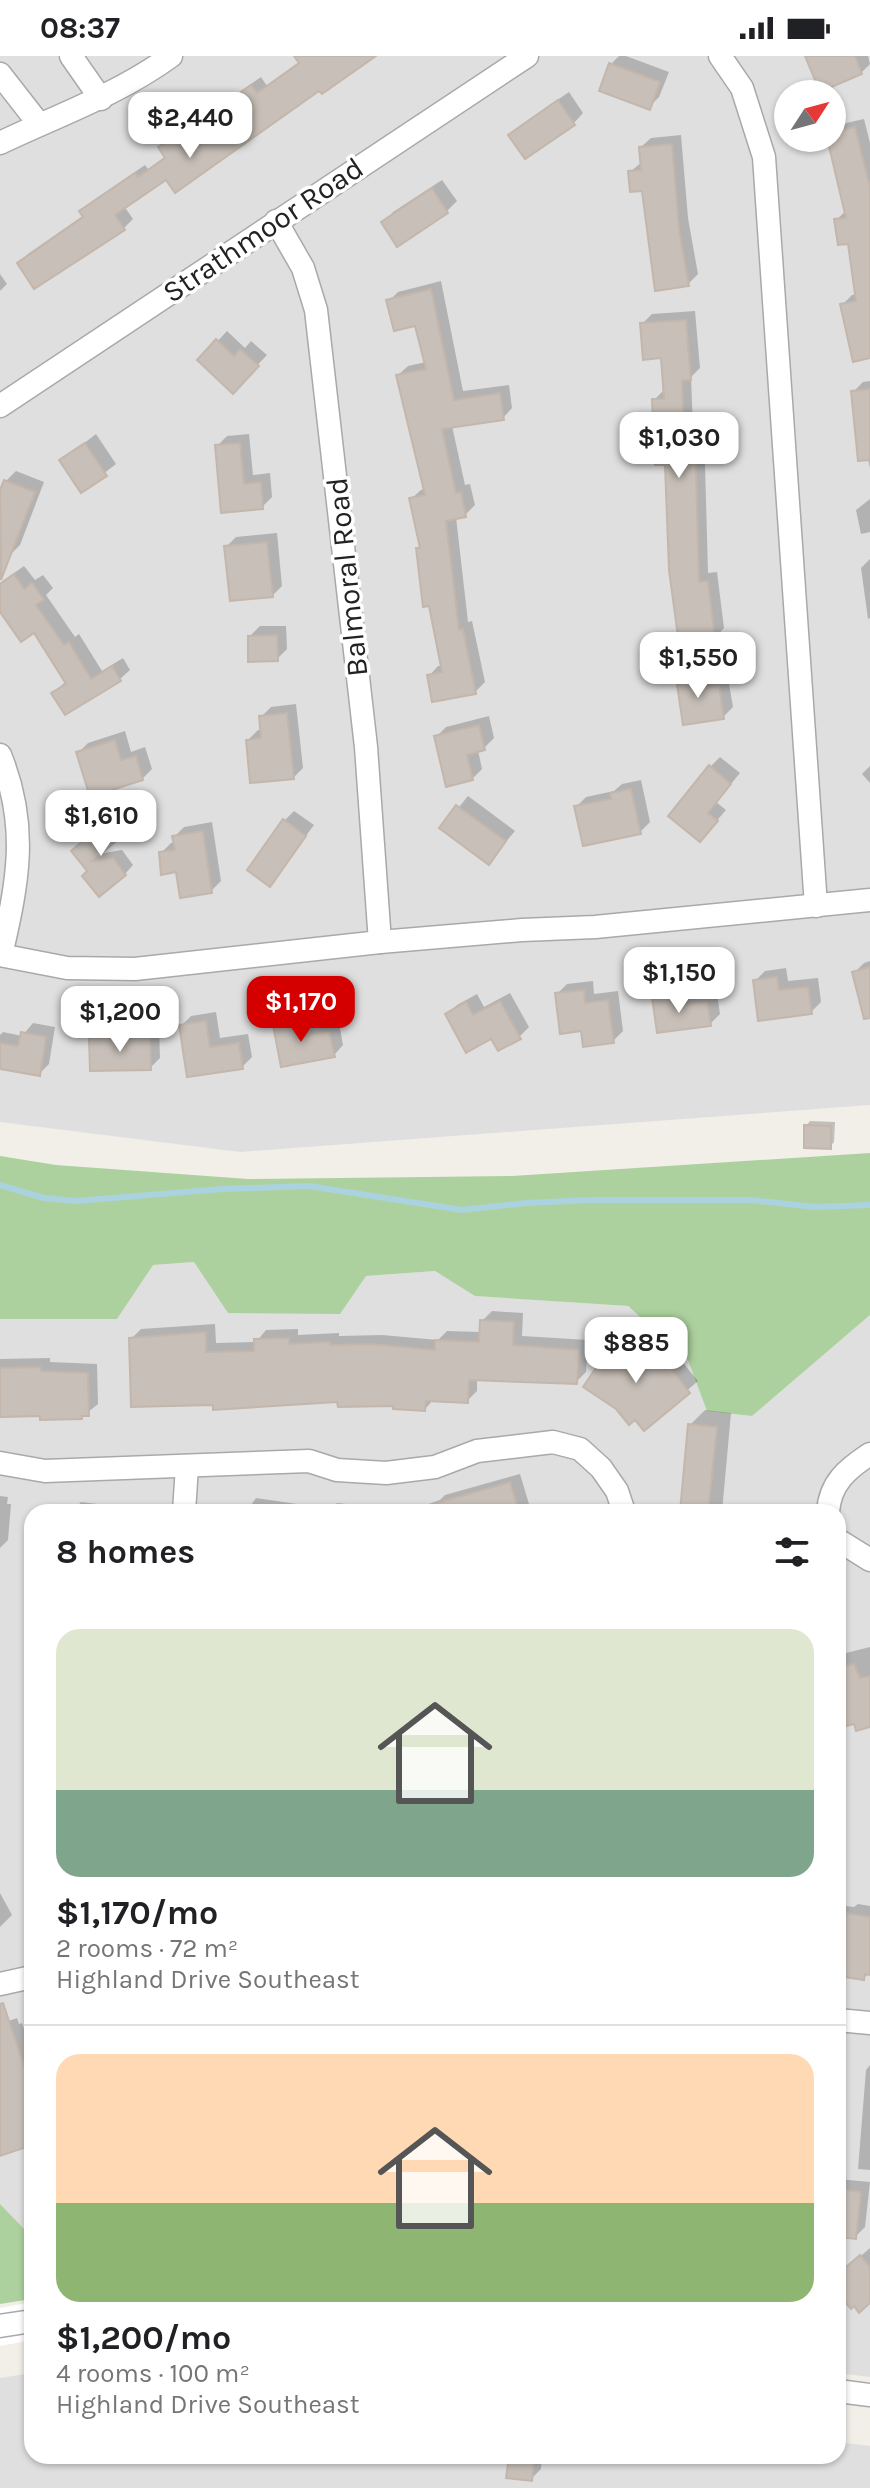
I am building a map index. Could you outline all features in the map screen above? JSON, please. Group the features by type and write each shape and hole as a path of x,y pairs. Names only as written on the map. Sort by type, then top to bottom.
{"street":[{"path":"71,56 101,99"},
{"path":"0,143 101,99 171,56"},
{"name":"Strathmoor Road","path":"0,406 527,56"},
{"path":"720,56 742,88 764,157 816,906"},
{"path":"0,74 39,124"},
{"name":"Balmoral Road","path":"276,221 303,268 316,310 366,747 380,942"},
{"path":"0,755 18,810 19,854 12,906 0,955 67,968 135,969 380,942 595,927 870,900"},
{"path":"0,1463 45,1471 311,1461 337,1470 386,1473 435,1467 477,1451 553,1442 580,1449 601,1468 617,1491 621,1504"},
{"path":"829,1504 831,1489 851,1467 870,1454"},
{"path":"185,1504 187,1466"},
{"path":"846,1545 870,1560"},
{"path":"0,1984 24,1979"},
{"path":"846,2021 870,2023"},
{"path":"0,2326 24,2322"},
{"path":"846,2392 870,2395"}],"shaded area":[{"path":"0,56 870,56 870,1105 240,1152 0,1122"},
{"path":"194,1262 366,1276 435,1271 476,1296 628,1306 689,1360 707,1411 752,1416 870,1315 870,2377 846,2374 846,1504 24,1504 24,2229 0,2204 0,1319 117,1319 152,1265"},
{"path":"24,2374 24,2464 846,2464 846,2443 870,2446 870,2488 0,2488 0,2378"}],"green space":[{"path":"870,1153 870,1315 752,1416 707,1411 688,1360 628,1306 475,1296 435,1271 366,1276 340,1314 228,1313 194,1262 153,1265 117,1319 0,1319 0,1156 56,1165 248,1179 512,1176"},
{"path":"0,2204 24,2229 24,2300 0,2304"}],"pier":[{"path":"24,2304 24,2342 0,2346 0,2308"}],"building":[{"path":"294,56 376,56 322,94 319,91 175,193 166,180 115,215 125,230 34,289 17,263 83,217 79,211 135,173 138,177 165,158 158,147 177,134 184,145 236,109 230,100 251,85 257,93 299,63"},
{"path":"805,56 855,56 862,74 846,81 815,80"},
{"path":"609,63 660,82 650,110 599,91"},
{"path":"558,100 575,125 525,159 508,135"},
{"path":"855,127 870,187 870,358 853,362 840,304 856,301 848,244 838,245 834,219 846,218 830,152 846,152 846,129"},
{"path":"672,144 679,229 689,286 655,291 642,191 630,192 628,171 641,170 639,147"},
{"path":"432,188 448,213 397,247 381,222"},
{"path":"431,289 454,400 500,393 504,420 442,429 456,493 461,492 466,517 446,521 459,630 463,629 476,694 432,702 427,675 442,672 429,606 423,607 416,548 420,548 409,498 425,495 396,375 426,369 415,326 394,331 386,300"},
{"path":"686,320 691,380 682,381 684,437 695,437 699,582 708,581 715,640 679,644 669,570 665,465 655,465 652,399 664,399 661,358 643,360 640,323"},
{"path":"216,339 234,356 240,349 259,366 233,394 197,360"},
{"path":"870,389 870,460 858,461 851,391"},
{"path":"85,443 107,476 81,493 59,460"},
{"path":"240,443 244,484 261,482 263,509 221,513 215,445"},
{"path":"4,480 35,492 1,580 0,490"},
{"path":"267,542 273,597 230,601 224,546"},
{"path":"14,574 24,589 32,583 44,600 36,605 64,645 69,642 91,679 112,666 121,681 65,715 51,693 66,684 34,633 21,642 0,612 0,584"},
{"path":"277,635 278,661 248,662 248,636"},
{"path":"691,668 695,690 719,686 724,719 683,725 675,671"},
{"path":"287,713 294,779 250,783 246,740 261,738 259,716"},
{"path":"479,725 485,750 467,755 473,780 446,787 434,736"},
{"path":"115,740 121,760 136,756 143,780 90,797 76,752"},
{"path":"709,765 731,784 708,813 718,821 700,842 668,816"},
{"path":"631,789 641,834 583,846 574,806 611,799 610,793"},
{"path":"456,805 506,841 489,865 439,828"},
{"path":"112,817 126,833 92,861 113,858 126,875 99,897 82,876 87,871 71,851"},
{"path":"283,819 306,836 270,887 247,870"},
{"path":"203,831 212,893 180,898 176,872 161,875 159,852 175,850 172,836"},
{"path":"870,967 870,1018 864,1019 852,972"},
{"path":"777,977 779,990 808,987 812,1014 758,1021 753,980"},
{"path":"584,990 585,1003 608,1000 614,1043 583,1047 581,1031 560,1034 555,993"},
{"path":"674,994 675,1007 707,1002 711,1026 657,1033 652,997"},
{"path":"500,1001 521,1039 498,1051 491,1039 466,1053 445,1014 466,1002 473,1015"},
{"path":"301,1019 304,1036 329,1032 335,1057 281,1067 273,1025"},
{"path":"206,1021 210,1047 239,1043 243,1069 187,1077 179,1025"},
{"path":"21,1032 46,1037 40,1076 0,1069 0,1043 18,1046"},
{"path":"150,1036 151,1070 90,1071 89,1038"},
{"path":"804,1125 831,1126 831,1149 804,1148"},
{"path":"480,1320 514,1322 513,1345 579,1350 577,1384 469,1380 468,1403 426,1401 425,1411 393,1409 393,1406 338,1407 337,1402 213,1410 213,1405 131,1407 129,1338 206,1332 206,1352 254,1351 254,1339 289,1338 289,1344 330,1342 330,1345 371,1344 435,1350 435,1340 479,1342"},
{"path":"617,1337 665,1369 669,1366 690,1393 644,1431 635,1420 629,1425 616,1409 583,1387"},
{"path":"40,1367 41,1371 88,1373 89,1416 82,1416 82,1419 40,1420 40,1416 0,1417 0,1368"},
{"path":"688,1424 717,1427 709,1504 681,1504"},
{"path":"510,1482 517,1504 434,1504"},
{"path":"854,1664 860,1678 870,1676 870,1727 856,1731 854,1724 846,1726 846,1666"},
{"path":"846,1913 870,1917 870,1975 865,1974 864,1980 846,1977"},
{"path":"3,2003 24,2066 24,2148 0,2156 0,2004"},
{"path":"846,2190 861,2192 856,2239 846,2238"},
{"path":"860,2255 870,2267 870,2303 859,2313 854,2306 851,2309 846,2303 846,2267"},
{"path":"508,2464 533,2464 532,2481 506,2478"}],"waterway":[{"path":"0,1185 44,1198 76,1201 223,1189 309,1186 462,1210 590,1200 751,1200 815,1207 870,1205"}]}
